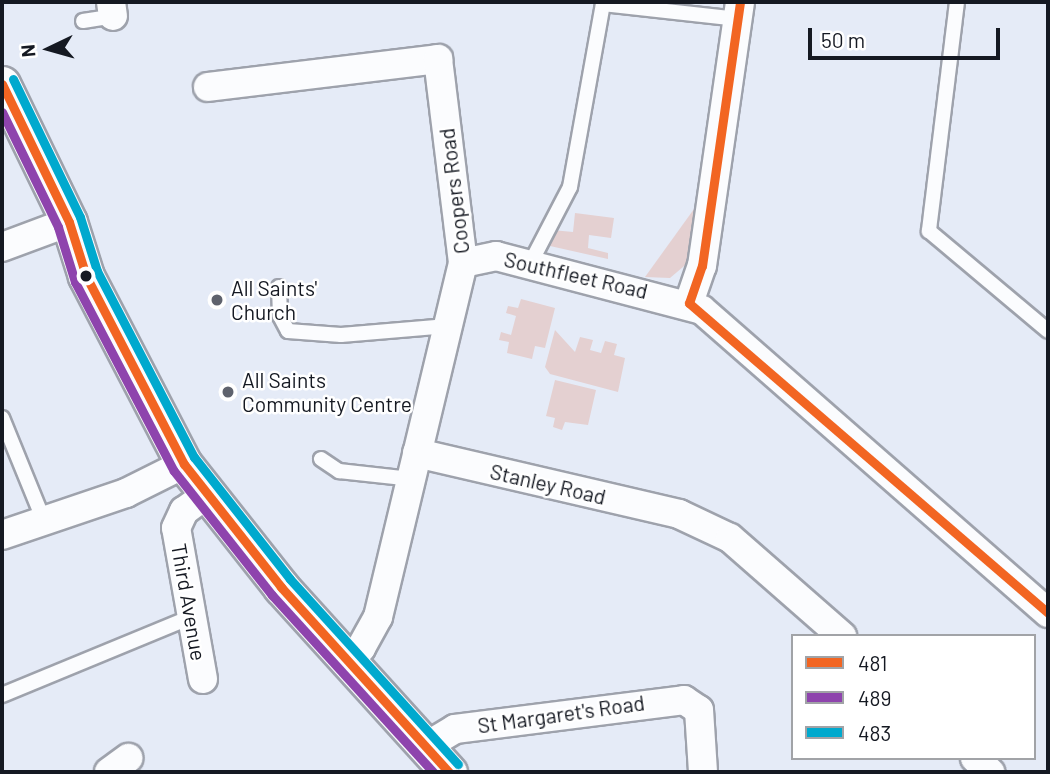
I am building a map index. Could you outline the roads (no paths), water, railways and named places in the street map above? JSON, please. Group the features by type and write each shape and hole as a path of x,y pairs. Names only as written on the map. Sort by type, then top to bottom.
{"street":[{"path":"689,303 702,266 739,10"},
{"name":"Coopers Road","path":"208,87 438,59 463,263 378,617 361,648 346,657"},
{"path":"2,84 69,222 86,276 184,464 205,496 449,772"},
{"path":"2,247 69,222"},
{"name":"Southfleet Road","path":"463,263 484,255 689,303 718,322 1048,613"},
{"path":"2,535 44,521 184,464"},
{"name":"Stanley Road","path":"414,466 678,514 730,538 840,634"},
{"name":"Third Avenue","path":"203,680 194,616 176,528 184,510 205,496"},
{"name":"St Margaret's Road","path":"425,747 449,730 680,699 699,712 703,772"}],"lane":[{"path":"957,2 929,231 1048,331"},
{"path":"530,264 570,187 602,3 739,10"},
{"path":"83,20 112,9"},
{"path":"279,286 280,316 288,331 341,335 448,326"},
{"path":"2,418 44,521"},
{"path":"321,459 339,471 414,466"},
{"path":"2,695 194,616"}],"place":[{"name":"All Saints' Church","path":"217,300"},
{"name":"All Saints Community Centre","path":"228,392"}]}
